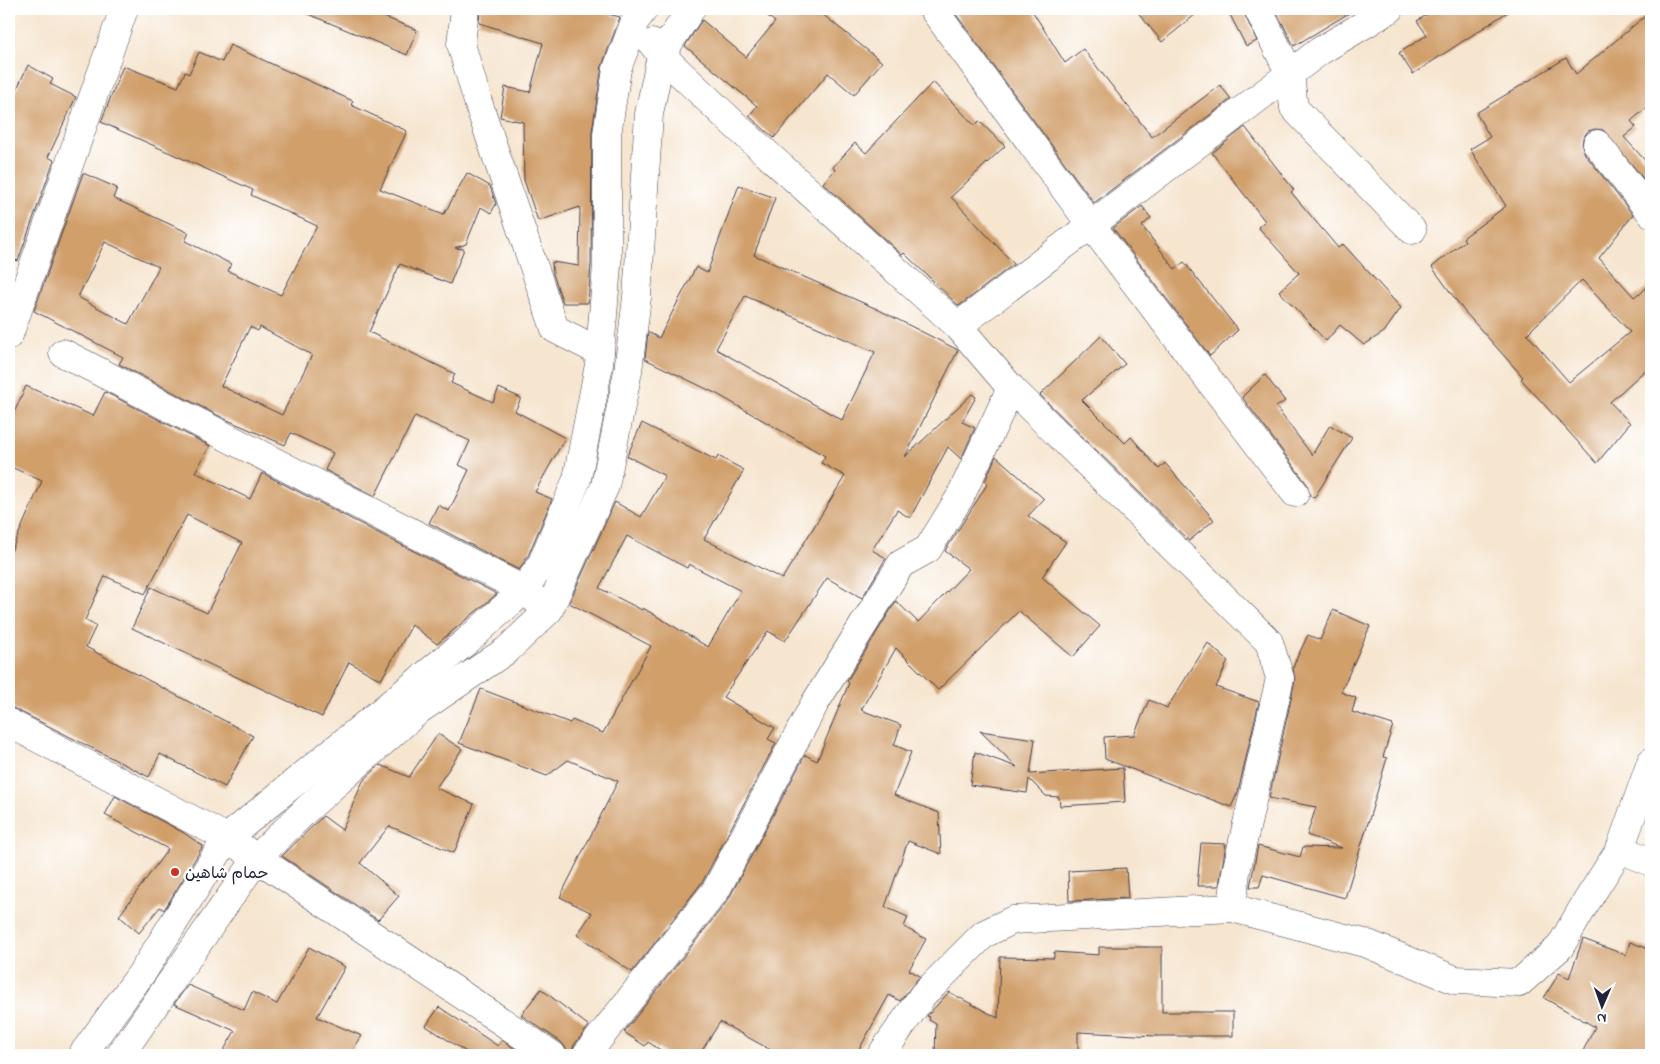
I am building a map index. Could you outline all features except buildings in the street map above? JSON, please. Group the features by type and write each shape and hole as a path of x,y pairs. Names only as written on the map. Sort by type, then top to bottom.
{"street":[{"path":"9,335 124,9"},
{"path":"465,9 462,44 478,102 555,329 600,358 628,371"},
{"path":"82,1055 144,970 227,838 409,704 507,650 550,610 605,486 628,371 637,297 649,114 661,55 691,9"},
{"path":"933,9 1091,225 1295,493"},
{"path":"1258,9 1290,74 1294,108 1412,230"},
{"path":"958,326 1320,51 1390,9"},
{"path":"120,1055 258,857 307,809 468,641 524,590 542,563 577,479 600,358 607,265 607,134 618,69 639,15"},
{"path":"639,15 661,55 742,132 958,326 1010,388 1269,642 1280,678 1236,872 1232,908"},
{"path":"1597,144 1651,214"},
{"path":"63,353 524,590 550,610"},
{"path":"586,1055 716,890 815,703 901,564 928,549 960,497 1010,388"},
{"path":"9,723 227,838 552,1055"},
{"path":"881,1055 923,995 984,934 1013,920 1232,908 1368,944 1455,980 1519,983 1560,947 1620,849 1651,762"},
{"path":"1620,849 1651,862"}],"place":[{"name":"حمام شاهین","path":"175,872"}]}
